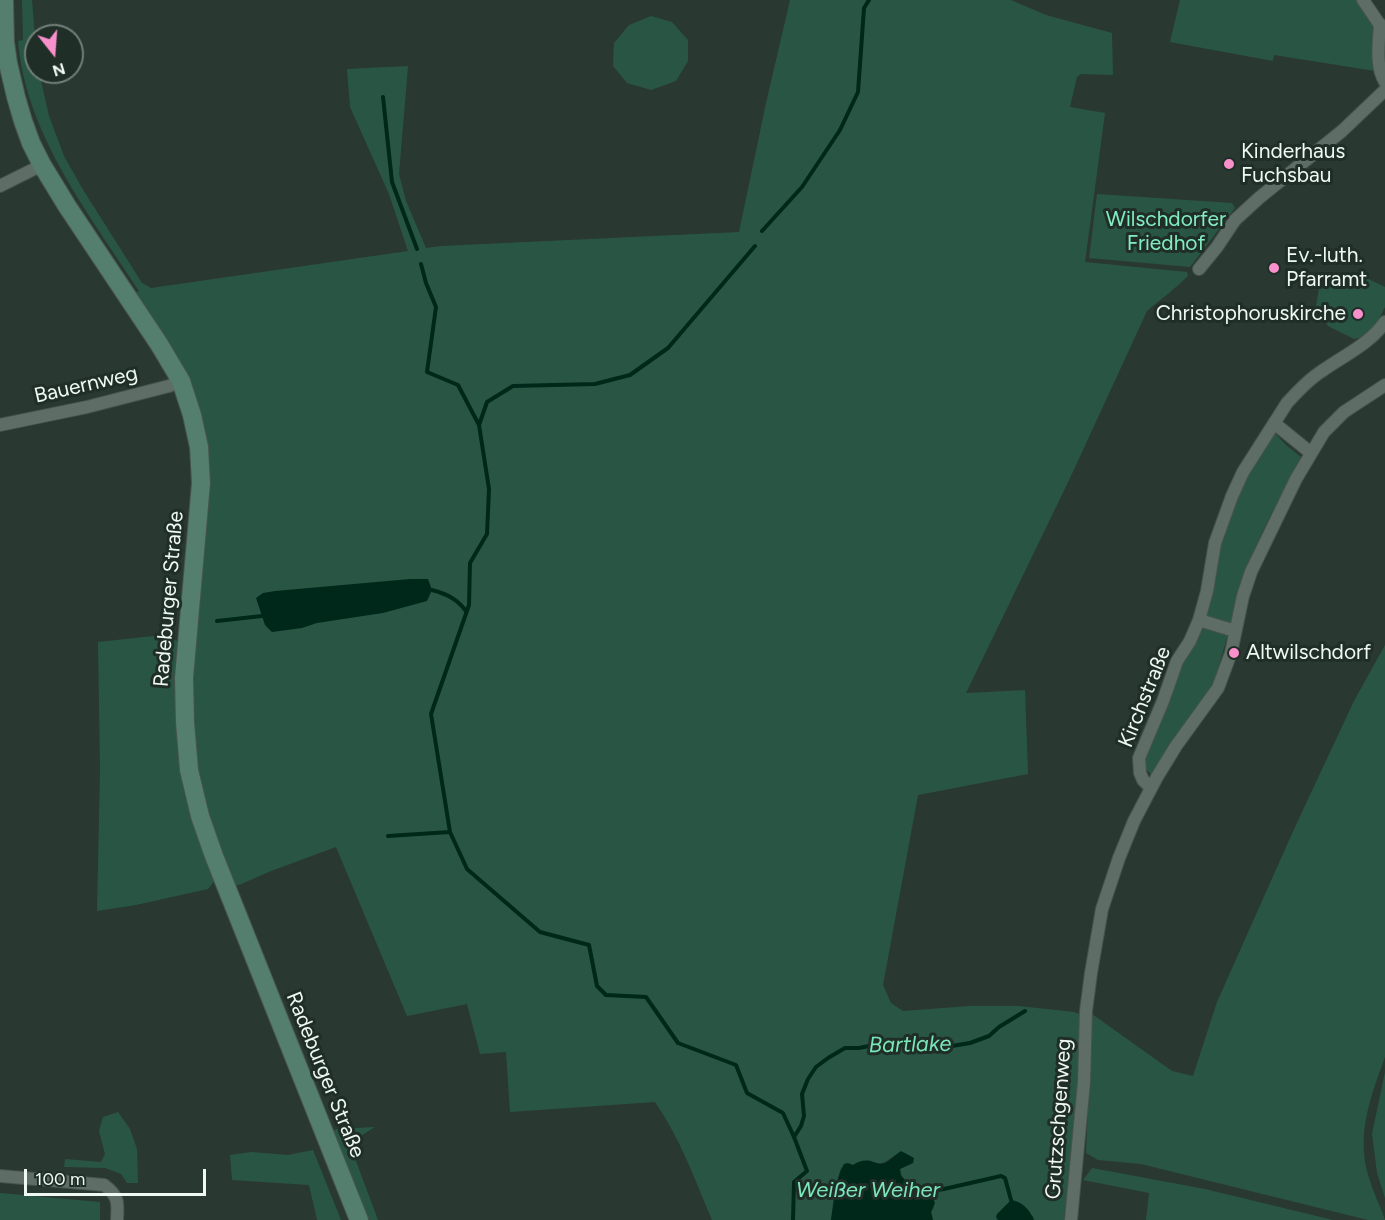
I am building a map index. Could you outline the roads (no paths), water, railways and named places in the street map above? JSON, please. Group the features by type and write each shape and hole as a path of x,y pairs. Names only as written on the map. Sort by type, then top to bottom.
{"main road":[{"name":"Radeburger Straße","path":"4,0 5,42 11,77 22,120 42,165 159,344 181,381 188,399 199,447 201,483 184,678 184,722 189,770 200,816 214,856 359,1220"}],"street":[{"path":"1363,0 1382,28 1380,64 1381,75 1385,82"},
{"path":"1199,269 1235,220 1341,131 1385,90"},
{"path":"0,186 42,165"},
{"name":"Kirchstraße","path":"1151,788 1143,780 1138,758 1163,701 1177,661 1190,641 1199,620 1207,591 1215,543 1243,472 1287,403 1320,372 1358,348 1385,322"},
{"name":"Bauernweg","path":"0,425 87,406 181,381"},
{"path":"1151,788 1176,746 1218,688 1230,653 1251,572 1311,453 1324,432 1344,412 1385,385"},
{"path":"1274,423 1311,453"},
{"path":"1199,620 1236,631"},
{"name":"Grutzschgenweg","path":"1071,1220 1084,1082 1086,1021 1091,973 1102,909 1119,858 1151,788"},
{"path":"0,1176 104,1185 113,1192 117,1204 117,1220"}],"water":[{"path":"428,579 432,590 427,601 383,613 272,632 265,625 256,598 263,593 275,591"},
{"name":"Weißer Weiher","path":"901,1151 914,1158 913,1163 900,1169 901,1176 912,1185 925,1187 933,1198 935,1203 931,1212 933,1220 831,1220 837,1184 844,1164 853,1165 868,1161 881,1164"},
{"path":"1011,1200 1025,1207 1034,1220 998,1220 997,1214"}],"waterway":[{"path":"762,231 802,187 840,130 858,92 864,8 869,0"},
{"path":"383,97 392,182 417,249"},
{"path":"755,246 668,348 630,375 595,384 513,386 487,402 479,425 489,489 487,534 470,563 469,605 431,714 450,832 467,869 540,932 589,945 597,986 606,995 646,997 678,1043 736,1065 747,1093 783,1113 807,1171 794,1182 793,1220"},
{"path":"421,264 436,307 427,372 458,385 479,425"},
{"path":"432,590 451,598 466,611"},
{"path":"217,621 262,616"},
{"path":"388,836 450,832"},
{"name":"Bartlake","path":"794,1137 804,1116 802,1094 808,1079 816,1067 845,1048 859,1048 889,1042 923,1049 970,1043 989,1036 1025,1011"},
{"path":"929,1191 1001,1176 1005,1178 1011,1200"}],"place":[{"name":"Kinderhaus Fuchsbau","path":"1229,164"},
{"name":"Ev.-luth. Pfarramt","path":"1274,268"},
{"name":"Christophoruskirche","path":"1358,314"},
{"name":"Altwilschdorf","path":"1234,653"}],"park label":[{"name":"Wilschdorfer Friedhof","path":"1166,232"}]}
